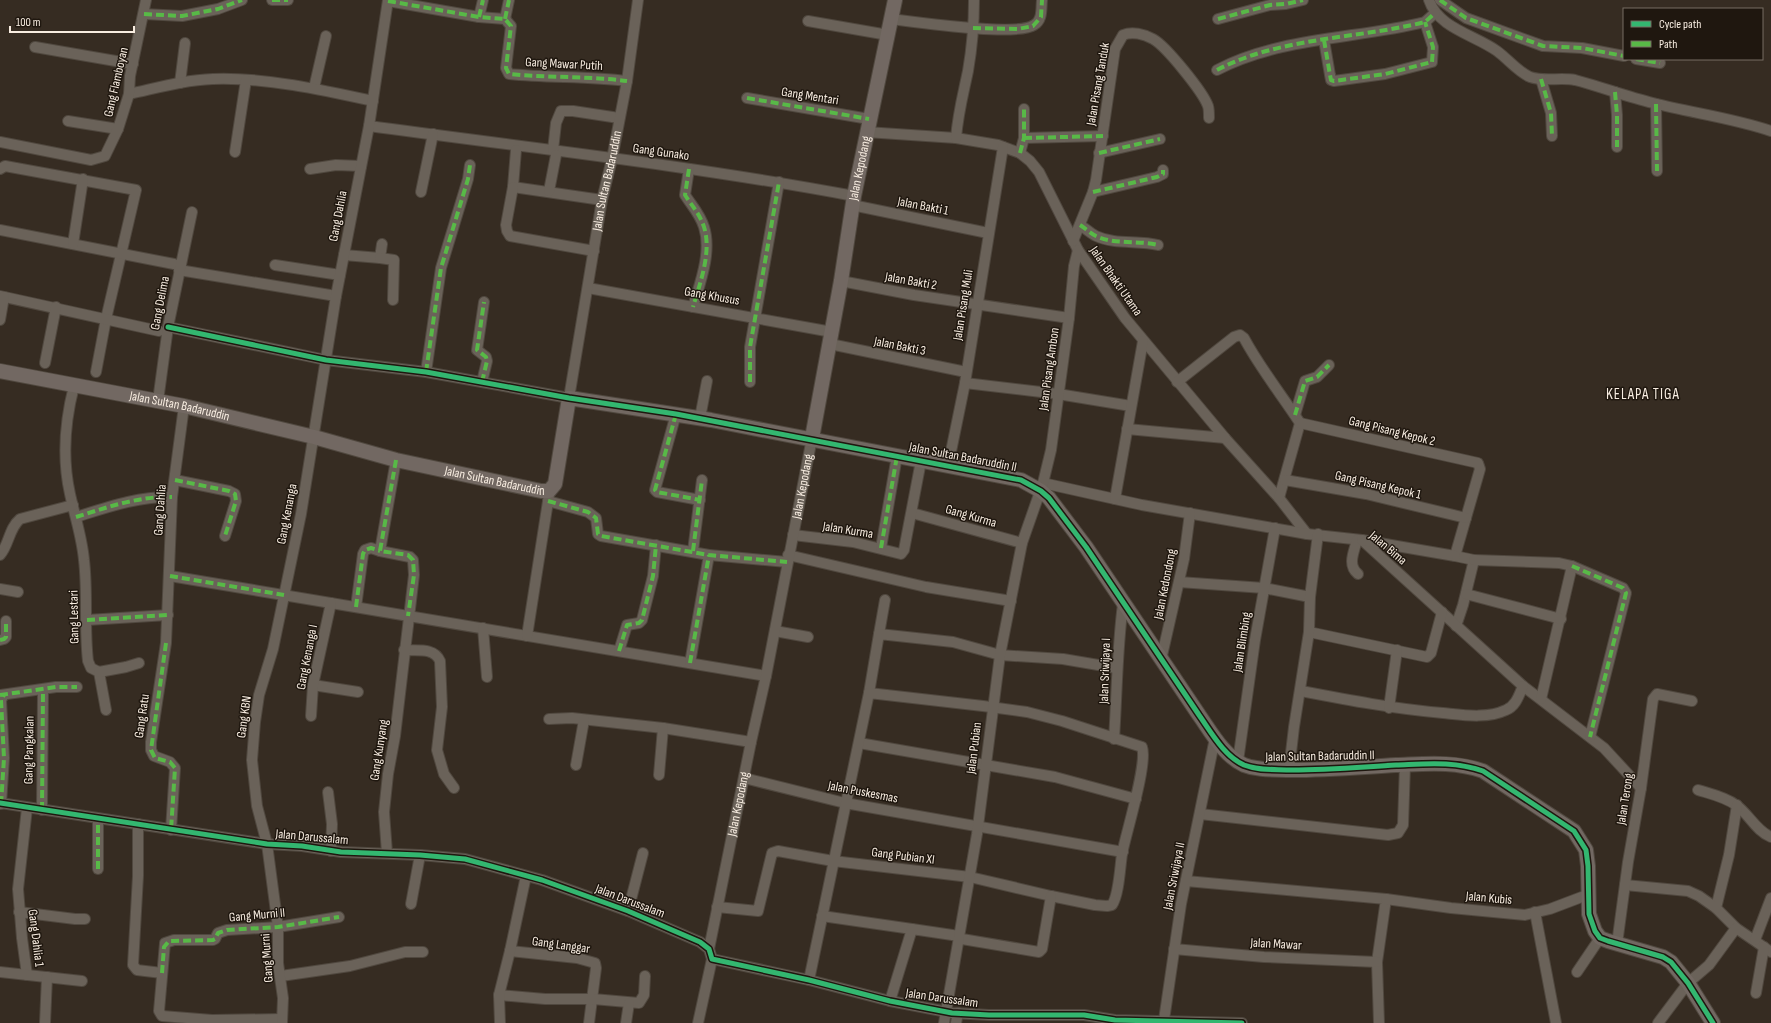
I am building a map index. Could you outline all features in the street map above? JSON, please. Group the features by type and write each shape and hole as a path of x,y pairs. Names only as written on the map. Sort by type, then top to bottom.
{"street":[{"name":"Gang Flamboyan","path":"0,142 96,159 105,156 118,129 129,94 130,76 146,0"},
{"path":"144,14 182,16 218,9 242,0"},
{"path":"272,0 288,0"},
{"path":"388,0 479,18 505,19 509,0"},
{"name":"Gang Dahlia","path":"314,437 336,296 369,126 388,0"},
{"path":"479,18 483,0"},
{"name":"Jalan Sultan Badaruddin","path":"0,371 184,406 314,437 396,460 541,491 549,496 554,484 602,200 612,159 627,81 638,0"},
{"name":"Jalan Kepodang","path":"698,1023 718,907 751,742 766,676 831,338 853,201 895,0"},
{"path":"956,138 959,103 968,71 973,28 974,0"},
{"path":"891,19 973,28 1018,29 1033,26 1041,17 1042,0"},
{"path":"1218,19 1270,4 1286,4 1304,0"},
{"path":"1428,0 1435,12 1458,30 1497,50 1524,73 1541,79 1564,78 1656,104 1752,125 1771,132"},
{"path":"1440,0 1466,18 1543,46 1582,48 1623,56"},
{"path":"1217,70 1232,63 1282,48 1425,22 1435,12"},
{"name":"Gang Mawar Putih","path":"505,19 510,26 506,68 509,74 539,77 597,77 627,81"},
{"path":"808,21 888,35"},
{"path":"1324,40 1331,80 1334,81 1385,74 1432,62 1433,47 1425,22"},
{"name":"Jalan Pisang Tanduk","path":"1076,246 1080,225 1093,192 1103,136 1115,49 1120,38 1129,33 1146,35 1154,39 1170,55 1196,88 1208,106 1209,118"},
{"path":"314,88 326,36"},
{"path":"180,82 185,44"},
{"path":"35,47 133,64"},
{"path":"1642,60 1660,63"},
{"path":"129,94 180,82 212,79 246,80 314,88 373,101"},
{"path":"1541,79 1551,113 1552,136"},
{"path":"235,152 246,80"},
{"path":"1615,92 1617,147"},
{"name":"Gang Mentari","path":"747,98 868,125"},
{"path":"1656,104 1657,171"},
{"path":"1020,153 1024,138 1024,109"},
{"path":"549,192 556,123 561,111 573,111 619,118"},
{"path":"68,121 118,129"},
{"name":"Jalan Bhakti Utama","path":"868,125 956,138 1003,147 1020,153 1030,161 1039,172 1076,246 1125,318 1177,382 1279,498 1306,534"},
{"name":"Gang Gunako","path":"369,126 433,134 554,153 612,159 779,182 853,201"},
{"path":"420,192 433,134"},
{"path":"1024,138 1103,136"},
{"path":"1099,153 1160,139"},
{"name":"Jalan Pisang Muli","path":"948,466 965,383 976,305 1003,147"},
{"path":"516,150 513,187 506,225 507,232 510,236 594,251"},
{"path":"310,169 336,165 361,166"},
{"path":"426,372 441,268 468,179 470,165"},
{"path":"0,170 5,166 84,179 136,190 106,319 96,372"},
{"path":"689,169 685,195 698,213 707,237 704,266 694,306"},
{"path":"1093,192 1157,177 1162,174 1163,170"},
{"path":"73,244 84,179"},
{"path":"750,382 750,347 754,317 779,182"},
{"path":"513,187 602,200"},
{"name":"Jalan Bakti 1","path":"853,201 988,233"},
{"name":"Gang Delima","path":"158,401 164,329 177,267 192,212"},
{"path":"1080,225 1096,236 1118,242 1144,241 1158,245"},
{"path":"0,230 121,253 177,267 336,296"},
{"path":"380,258 382,244"},
{"name":"Jalan Pisang Ambon","path":"1042,487 1050,450 1069,318 1076,246"},
{"path":"344,255 394,260 392,300"},
{"path":"275,266 340,274"},
{"name":"Jalan Bakti 2","path":"841,281 976,305 1069,318"},
{"name":"Gang Khusus","path":"588,288 754,317 831,338"},
{"path":"0,320 2,297 106,319 326,360 426,372 568,398"},
{"path":"482,382 487,360 486,357 477,350 484,302"},
{"path":"45,363 56,308"},
{"path":"1177,382 1234,337 1240,335 1244,338 1262,370 1297,419"},
{"name":"Jalan Bakti 3","path":"831,338 966,372"},
{"path":"1115,499 1143,341"},
{"path":"1279,498 1285,480 1306,381 1317,377 1329,365"},
{"path":"700,418 708,381"},
{"path":"965,383 1058,394 1131,406"},
{"name":"Gang Lestari","path":"74,386 68,409 64,449 84,559 88,661 91,668 99,672 106,710"},
{"name":"Jalan Sultan Badaruddin II","path":"568,398 676,414 812,438 948,466 1015,477 1042,487 1086,547 1122,604 1215,738 1230,755 1238,761 1255,768 1325,770 1444,763 1468,766 1483,771 1574,831 1586,850 1588,866 1587,895 1591,923 1600,938"},
{"name":"Gang Dahlia","path":"168,616 172,497 184,406"},
{"path":"676,414 655,490 657,492 700,500"},
{"name":"Gang Pisang Kepok 2","path":"1297,419 1478,464 1480,469 1466,518"},
{"path":"1127,428 1225,438"},
{"name":"Gang Kenanga","path":"284,595 301,514 314,437"},
{"path":"881,548 897,456"},
{"path":"356,607 363,554 365,550 371,548 380,551 396,460"},
{"path":"912,513 921,460"},
{"path":"175,480 229,491 234,494 236,501 225,536"},
{"path":"693,552 702,480"},
{"name":"Gang Pisang Kepok 1","path":"1285,480 1366,494 1466,518"},
{"name":"Jalan Bima","path":"1042,487 1306,534 1318,534 1360,540 1523,686 1541,698 1604,748 1642,788"},
{"name":"Jalan Pubian","path":"944,1023 978,826 992,707 1000,655 1022,544 1042,487"},
{"path":"76,517 136,499 154,496 172,497"},
{"path":"527,636 549,496 588,512 594,516 599,536 656,544 709,555 788,559 926,587 1011,601"},
{"path":"0,555 5,549 14,525 20,519 73,505"},
{"name":"Jalan Kurma","path":"792,535 853,542 881,548 899,554 904,550 912,513"},
{"name":"Gang Kurma","path":"912,513 1022,544"},
{"name":"Jalan Kedondong","path":"1161,660 1184,559 1190,513"},
{"path":"1455,556 1466,518"},
{"name":"Jalan Blimbing","path":"1238,761 1255,640 1275,528"},
{"path":"1289,770 1294,727 1301,691 1309,632 1310,596 1318,534"},
{"path":"1358,574 1353,570 1351,564 1360,540 1474,560 1559,563 1572,566 1623,588 1626,593 1590,737"},
{"path":"619,651 627,625 639,623 642,620 652,576 656,544"},
{"name":"Gang Kunyang","path":"380,551 408,555 413,560 414,575 404,650 396,736 388,774 384,812 387,853"},
{"path":"690,663 709,555"},
{"path":"1456,626 1466,594 1474,560"},
{"path":"1541,698 1561,619 1572,566"},
{"path":"170,576 766,676"},
{"path":"1179,582 1264,588 1310,596"},
{"path":"0,589 18,592"},
{"path":"1466,594 1561,619"},
{"name":"Gang KBN","path":"267,844 257,806 252,760 259,695 273,649 284,595"},
{"path":"810,980 833,861 869,693 885,600"},
{"name":"Gang Kenanga I","path":"311,716 313,685 331,603"},
{"name":"Jalan Sriwijaya I","path":"1114,739 1118,689 1116,668 1122,604"},
{"path":"1309,632 1427,657 1429,656 1442,612"},
{"path":"87,620 168,616"},
{"name":"Gang Ratu","path":"168,616 166,644 151,750 155,758 170,762 175,768 171,830"},
{"path":"0,640 6,637 6,621"},
{"path":"483,628 487,677"},
{"path":"775,630 808,637"},
{"path":"879,634 953,642 1000,655 1063,659 1116,668"},
{"path":"404,650 429,651 438,656 440,661 442,707 437,750 444,774 454,788"},
{"path":"1389,708 1397,650"},
{"path":"99,672 139,663"},
{"path":"313,685 358,692"},
{"path":"1301,691 1389,708 1467,715 1489,715 1514,706 1523,686"},
{"path":"0,804 4,758 2,695 77,687"},
{"name":"Gang Pangkalan","path":"42,810 43,690"},
{"path":"869,693 1027,712 1062,721 1114,739 1138,745 1144,750 1136,799 1123,852"},
{"name":"Jalan Terong","path":"1617,944 1625,885 1642,788 1653,699 1657,694 1692,701"},
{"path":"549,719 572,718 663,728 751,742"},
{"path":"576,765 584,720"},
{"path":"659,775 663,728"},
{"name":"Jalan Sriwijaya II","path":"1164,1020 1186,880 1215,738"},
{"path":"859,743 1055,777 1136,799"},
{"path":"1200,814 1388,835 1398,832 1403,825 1405,765"},
{"name":"Jalan Puskesmas","path":"744,778 845,803 1123,852"},
{"path":"1698,790 1737,805 1763,832 1771,837"},
{"path":"328,792 332,824 331,851"},
{"name":"Jalan Darussalam","path":"0,804 267,844 302,846 331,851 387,853 466,859 526,876 628,911 667,927 711,954 890,1001 946,1011 957,1018 989,1015 1084,1015 1115,1021 1164,1020 1242,1023"},
{"path":"1716,908 1729,855 1737,805"},
{"name":"Gang Dahlia 1","path":"27,808 18,889 19,912 27,975"},
{"path":"98,819 98,869"},
{"path":"138,824 138,876 133,965 137,970 162,973"},
{"name":"Gang Murni","path":"267,844 278,927 280,976 283,998 282,1021"},
{"name":"Gang Pubian XI","path":"718,907 758,911 772,853 777,851 833,861 970,877 1094,905 1112,905 1115,897 1123,852"},
{"path":"628,911 643,853"},
{"path":"411,904 420,855"},
{"path":"500,1023 499,995 526,876"},
{"name":"Jalan Kubis","path":"1186,880 1386,899 1450,908 1525,915 1587,895"},
{"path":"1625,885 1688,891 1716,908 1736,928 1768,950 1756,993"},
{"path":"822,916 958,936 962,939 1040,951 1051,896"},
{"path":"1755,940 1771,898"},
{"path":"1380,1023 1377,962 1386,899"},
{"path":"19,912 85,919"},
{"path":"1535,912 1556,1023"},
{"name":"Gang Murni II","path":"282,1021 212,1020 162,1016 159,1011 163,986 162,973 164,947 169,941 213,940 216,939 218,933 227,930 278,927 339,917"},
{"path":"1658,1023 1688,983 1709,965 1736,928"},
{"path":"890,1001 912,929"},
{"path":"1577,972 1600,938 1663,957 1671,962 1688,983 1713,1023"},
{"name":"Jalan Mawar","path":"1174,949 1264,957 1377,962"},
{"name":"Gang Langgar","path":"510,951 570,957 594,962 596,968 589,1023"},
{"path":"280,976 350,966 405,952 423,952"},
{"path":"0,972 82,981"},
{"path":"499,995 545,999 593,999 629,1003 641,1002 644,995 645,976"},
{"path":"45,1023 47,978"},
{"path":"626,1023 629,1003"}],"marked path":[{"path":"144,14 182,16 218,9 242,0"},
{"path":"272,0 288,0"},
{"path":"479,17 483,0"},
{"path":"505,19 509,0"},
{"path":"973,28 1018,29 1033,26 1041,17 1042,0"},
{"path":"1218,19 1270,5 1286,4 1303,0"},
{"path":"1440,0 1466,18 1543,46 1582,48 1623,56"},
{"path":"388,1 479,17 505,19 511,26 506,68 509,74 598,78 627,81"},
{"path":"1217,70 1241,59 1267,51 1319,40 1399,28 1425,22 1435,13"},
{"path":"1324,40 1331,80 1334,81 1385,74 1432,62 1433,47 1425,22"},
{"path":"1642,60 1660,63"},
{"path":"1541,79 1551,113 1552,136"},
{"path":"1615,92 1617,147"},
{"path":"747,98 869,119"},
{"path":"1656,104 1657,171"},
{"path":"1020,153 1024,138 1024,109"},
{"path":"1024,138 1103,136"},
{"path":"1099,153 1160,139"},
{"path":"426,372 441,268 468,179 470,165"},
{"path":"689,169 685,195 702,222 707,247 702,278 693,307"},
{"path":"1093,192 1157,177 1163,174 1163,170"},
{"path":"750,382 750,347 779,182"},
{"path":"1080,225 1094,235 1103,239 1158,245"},
{"path":"482,382 487,361 486,357 477,350 484,302"},
{"path":"1295,415 1305,381 1317,377 1329,365"},
{"path":"676,414 655,490 657,492 700,500"},
{"path":"881,548 897,456"},
{"path":"396,460 380,551 408,555 413,560 414,575 408,616"},
{"path":"175,480 229,491 235,494 236,501 225,536"},
{"path":"693,551 702,480"},
{"path":"76,517 136,500 172,497"},
{"path":"548,501 588,512 596,518 598,534 601,536 709,555 787,562"},
{"path":"619,651 627,625 639,623 642,620 653,576 656,545"},
{"path":"356,607 363,554 365,550 371,548 380,551"},
{"path":"690,663 709,555"},
{"path":"1572,566 1623,588 1626,593 1590,737"},
{"path":"170,576 284,595"},
{"path":"87,620 168,615"},
{"path":"0,640 6,637 6,621"},
{"path":"166,643 151,750 155,758 170,762 175,768 171,830"},
{"path":"0,695 56,687 77,687"},
{"path":"42,810 43,690"},
{"path":"1,804 4,758 1,700 4,695"},
{"path":"98,819 98,869"},
{"path":"162,973 164,947 169,941 213,940 218,933 227,930 278,927 339,917"}],"cycle path":[{"path":"168,327 326,360 426,372 569,398 676,414 1021,480 1041,491 1049,498 1086,547 1213,736 1230,756 1244,765 1268,769 1318,770 1396,765 1451,764 1483,771 1574,831 1586,850 1588,866 1589,914 1595,931 1600,938 1663,957 1671,962 1688,983 1713,1023"},
{"path":"0,803 267,844 302,846 341,852 420,855 465,859 542,880 628,911 700,942 709,949 712,959 809,980 890,1001 952,1013 989,1015 1084,1015 1115,1020 1242,1023"}],"district":[{"name":"KELAPA TIGA","path":"1643,394"}]}
